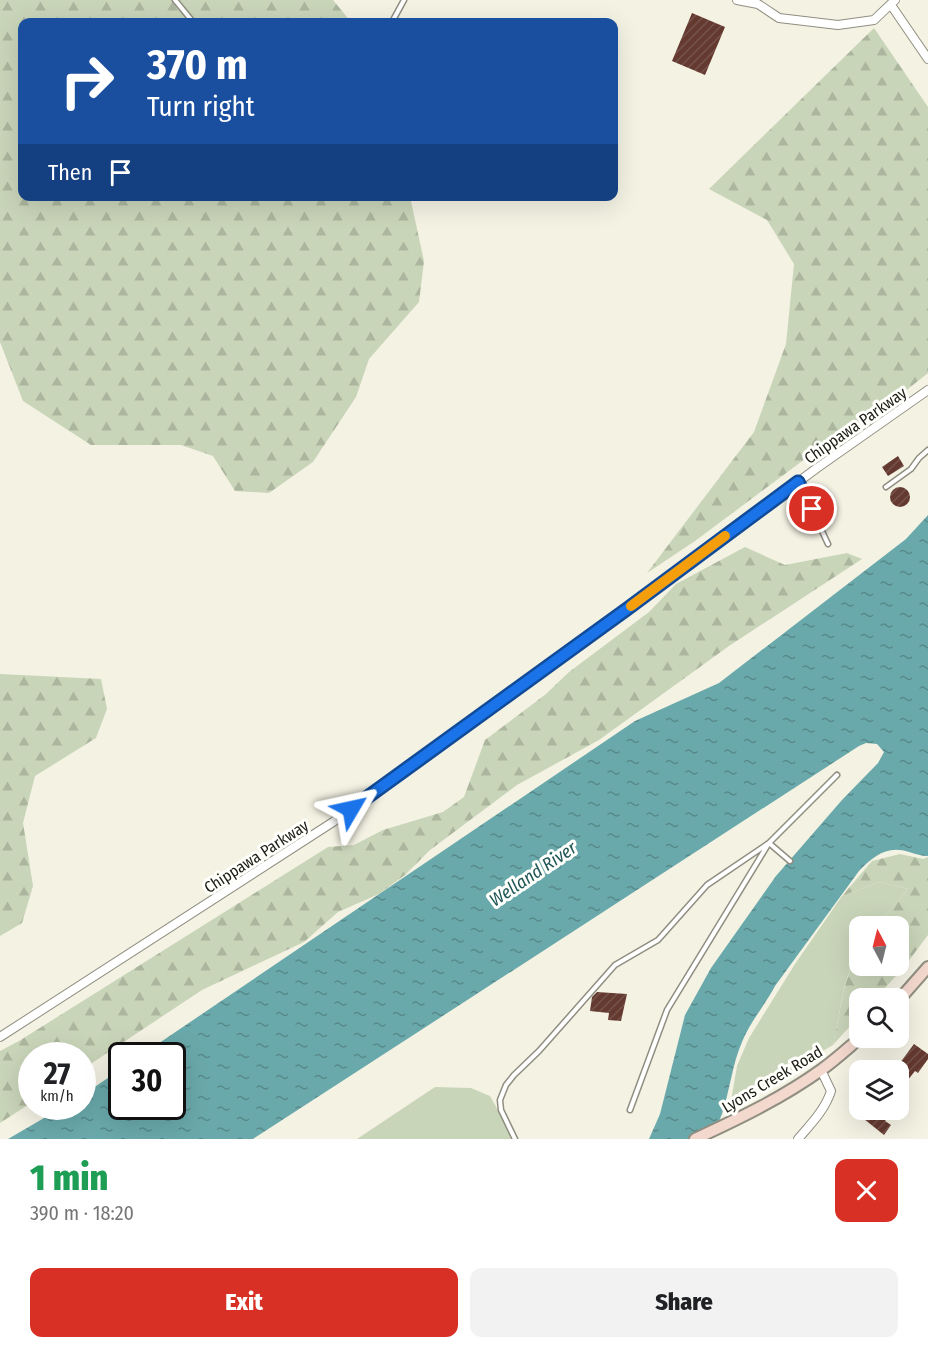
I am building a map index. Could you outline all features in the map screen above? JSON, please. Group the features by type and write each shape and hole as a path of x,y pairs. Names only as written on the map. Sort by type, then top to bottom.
{"main road":[{"path":"909,989 928,967"},
{"name":"Lyons Creek Road","path":"695,1139 769,1102 821,1070 849,1047"}],"street":[{"path":"737,0 758,4 779,18 838,25 874,21 893,3 928,59"},
{"name":"Chippawa Parkway","path":"0,1037 333,822 798,482 928,390"},
{"path":"798,1139 830,1095 831,1091 821,1070"}],"lane":[{"path":"175,0 190,18"},
{"path":"394,18 404,0"},
{"path":"886,487 911,469 928,450"},
{"path":"798,482 828,544"},
{"path":"515,1139 501,1110 501,1100 506,1085 539,1052 615,965 658,940 707,885 769,843 837,775"},
{"path":"769,843 790,861"},
{"path":"630,1110 667,1010 769,843"}],"green space":[{"path":"0,0 333,0 348,18 18,18 18,201 411,201 424,261 419,302 369,359 356,397 313,462 269,493 235,491 213,456 181,445 91,445 23,401 0,342"},
{"path":"874,28 928,107 928,373 893,401 813,453 695,541 647,573 754,432 786,344 794,264 767,220 709,189"},
{"path":"745,547 785,565 847,553 862,559 729,646 599,740 517,785 430,850 405,875 379,894 338,912 304,942 202,990 124,1042 108,1042 108,1052 96,1060 96,1042 18,1042 18,1111 0,1123 0,1051 328,847 354,845 383,830 443,812 464,797 485,740 546,694 569,672 649,612 676,584"},
{"path":"0,674 101,679 107,709 96,738 35,776 23,823 33,886 22,923 0,936"},
{"path":"900,854 923,859 928,857 928,935 909,960 909,916 885,916 908,889 879,882 842,896 872,861"},
{"path":"879,882 908,889 885,916 849,916 849,973 833,1045 730,1107 737,1066 749,1038 795,964 842,896"},
{"path":"849,973 849,976 896,976 885,988 849,988 849,1027 833,1045"},
{"path":"435,1087 471,1088 490,1096 514,1139 357,1139"}],"water":[{"name":"Welland River","path":"928,515 928,856 901,850 887,851 881,853 859,871 775,986 749,1027 736,1060 722,1114 710,1139 649,1139 660,1114 685,1015 711,968 776,876 842,800 878,763 884,752 877,744 866,743 859,746 253,1139 8,1139 41,1120 96,1120 96,1086 108,1078 108,1120 186,1120 186,1042 161,1042 635,721 719,683 906,539"}],"building":[{"path":"692,13 725,27 705,75 672,61"},
{"path":"898,456 904,466 888,476 882,467"},
{"path":"900,487 907,490 910,497 907,504 900,507 893,504 890,497 893,490"},
{"path":"597,992 627,994 621,1021 608,1020 609,1013 590,1011 592,997"},
{"path":"914,1044 928,1054 928,1059 918,1073 915,1071 909,1078 909,1060 902,1060"},
{"path":"865,1120 886,1120 891,1125 884,1135"}],"slow traffic":[{"path":"631,606 725,536"}],"route":[{"path":"351,809 798,482 812,509"}]}
